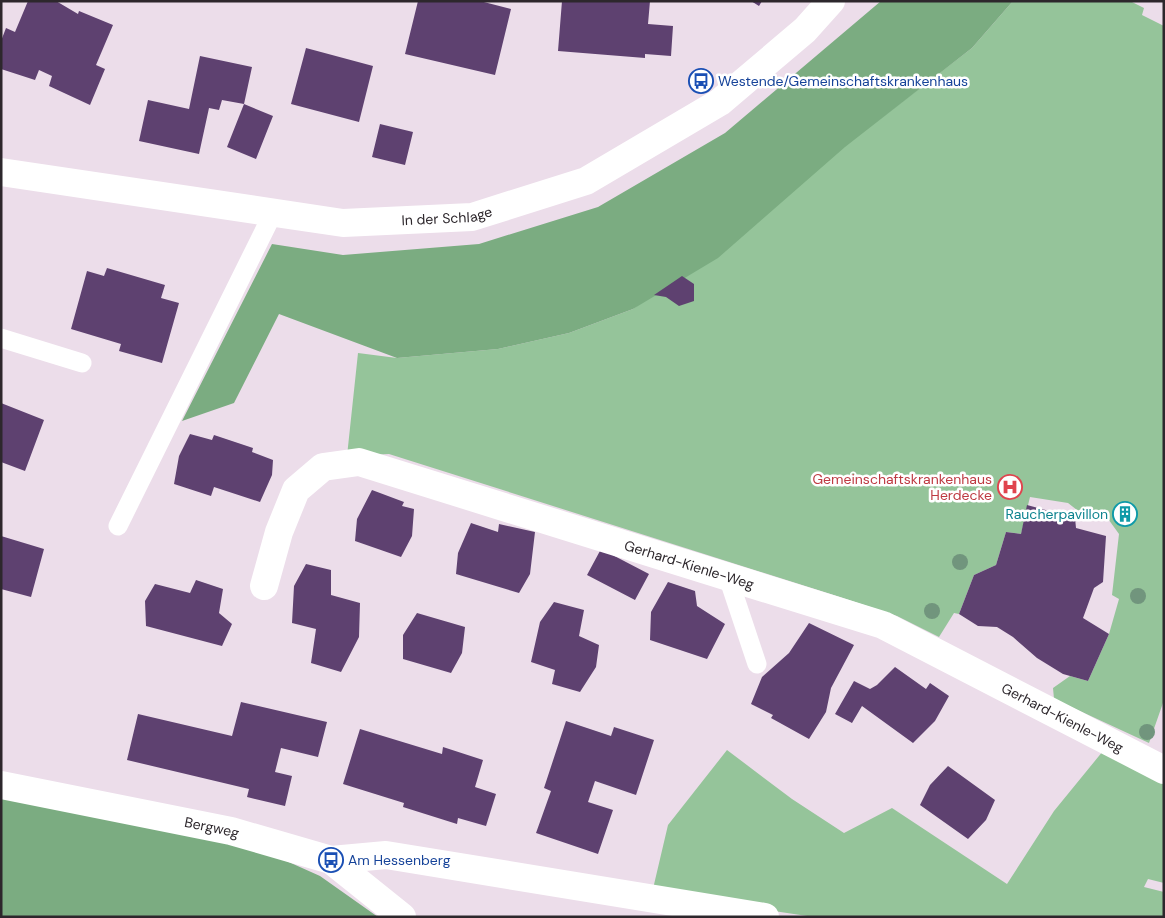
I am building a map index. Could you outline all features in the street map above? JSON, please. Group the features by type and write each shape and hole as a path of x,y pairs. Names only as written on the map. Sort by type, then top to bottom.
{"street":[{"name":"In der Schlage","path":"1,172 343,223 472,217 586,181 720,102 805,30 831,1"},
{"name":"Gerhard-Kienle-Weg","path":"264,586 280,532 296,490 323,467 359,462 882,626 1164,770"},
{"name":"Bergweg","path":"1,785 231,831 332,860 402,917"},
{"path":"332,860 386,855 764,917"}],"lane":[{"path":"118,526 273,213"},
{"path":"1,338 82,363"},
{"path":"728,577 757,664"}],"green space":[{"path":"881,1 1013,1 972,48 845,147 718,258 633,309 569,333 498,349 397,358 279,314 234,403 182,421 272,244 343,255 479,244 598,207 725,133"},
{"path":"1013,1 1130,1 1144,8 1142,15 1164,26 1164,700 1149,743 1054,699 1053,688 1070,676 1088,681 1109,634 1119,599 1112,595 1119,534 1106,516 1077,510 1068,503 1030,497 1021,534 1006,532 996,565 974,575 959,614 954,613 939,637 897,616 840,597 389,454 347,456 358,353 397,358 498,349 569,333 633,309 972,48"},
{"path":"727,750 792,799 844,833 892,808 1007,884 1054,811 1103,751 1164,777 1164,883 1148,879 1144,887 1164,892 1164,917 814,917 652,893 668,825"},
{"path":"1,793 222,841 273,855 320,876 378,917 1,917"}],"building":[{"path":"28,1 56,1 78,14 79,11 113,25 96,65 105,69 90,105 49,86 52,76 39,70 35,80 1,69 1,41 6,28 15,32"},
{"path":"418,1 480,1 511,9 495,75 405,54"},
{"path":"562,1 650,1 648,24 673,26 671,56 645,54 645,58 558,51"},
{"path":"751,1 762,1 759,6"},
{"path":"306,48 373,66 359,122 291,104"},
{"path":"200,56 252,67 244,104 222,100 219,110 209,108 199,154 139,141 148,100 189,109"},
{"path":"244,104 273,116 256,159 227,147"},
{"path":"380,124 413,132 405,165 372,157"},
{"path":"107,268 165,285 161,298 179,303 162,363 119,351 121,344 71,329 87,271 104,276"},
{"path":"682,276 694,284 694,301 679,306 666,297 654,295"},
{"path":"1,403 44,420 25,471 1,462"},
{"path":"190,434 212,440 214,435 253,448 252,452 273,460 272,475 260,502 214,487 211,496 174,484 179,456"},
{"path":"372,490 404,502 402,506 414,509 412,536 401,557 355,541 357,519"},
{"path":"1027,505 1075,518 1076,528 1106,536 1103,582 1094,588 1083,618 1109,634 1088,681 1063,674 1037,658 1013,637 997,627 978,626 959,614 974,575 996,565 1006,532 1021,534"},
{"name":"Raucherpavillon","path":"1125,507 1133,519 1126,523 1119,511"},
{"path":"471,523 498,532 499,524 535,532 530,574 519,593 456,574 458,553"},
{"path":"1,536 44,549 31,597 1,589"},
{"path":"601,549 649,574 635,600 587,575"},
{"path":"306,564 331,570 331,595 360,603 359,637 341,672 311,663 316,629 292,623 294,586"},
{"path":"196,580 223,589 219,613 232,624 222,646 146,626 145,601 155,584 190,593"},
{"path":"668,582 695,591 697,606 725,624 707,659 650,640 651,612"},
{"path":"554,602 584,610 579,636 599,645 596,667 580,692 552,684 555,670 531,662 540,622"},
{"path":"417,613 465,627 462,653 451,673 403,659 403,635"},
{"path":"809,623 854,645 831,688 826,712 809,739 771,718 773,715 751,704 762,677 789,653"},
{"path":"895,667 926,689 930,683 949,696 935,721 913,743 862,706 852,723 835,714 854,681 870,689 877,685"},
{"path":"241,702 327,722 318,757 281,748 275,772 292,776 285,806 247,797 249,789 127,760 138,714 232,736"},
{"path":"566,721 611,736 614,727 654,740 636,795 595,781 588,802 613,810 598,854 536,833 551,791 544,788"},
{"path":"360,729 442,754 443,747 483,760 475,787 496,794 486,826 458,818 457,824 403,807 404,803 343,784"},
{"path":"948,766 995,800 986,820 968,839 920,805 930,785"}],"place":[{"name":"Westende/Gemeinschaftskrankenhaus","path":"701,81"},
{"name":"Gemeinschaftskrankenhaus Herdecke","path":"1010,487"},
{"name":"Raucherpavillon","path":"1125,514"},
{"name":"Am Hessenberg","path":"331,860"}]}
